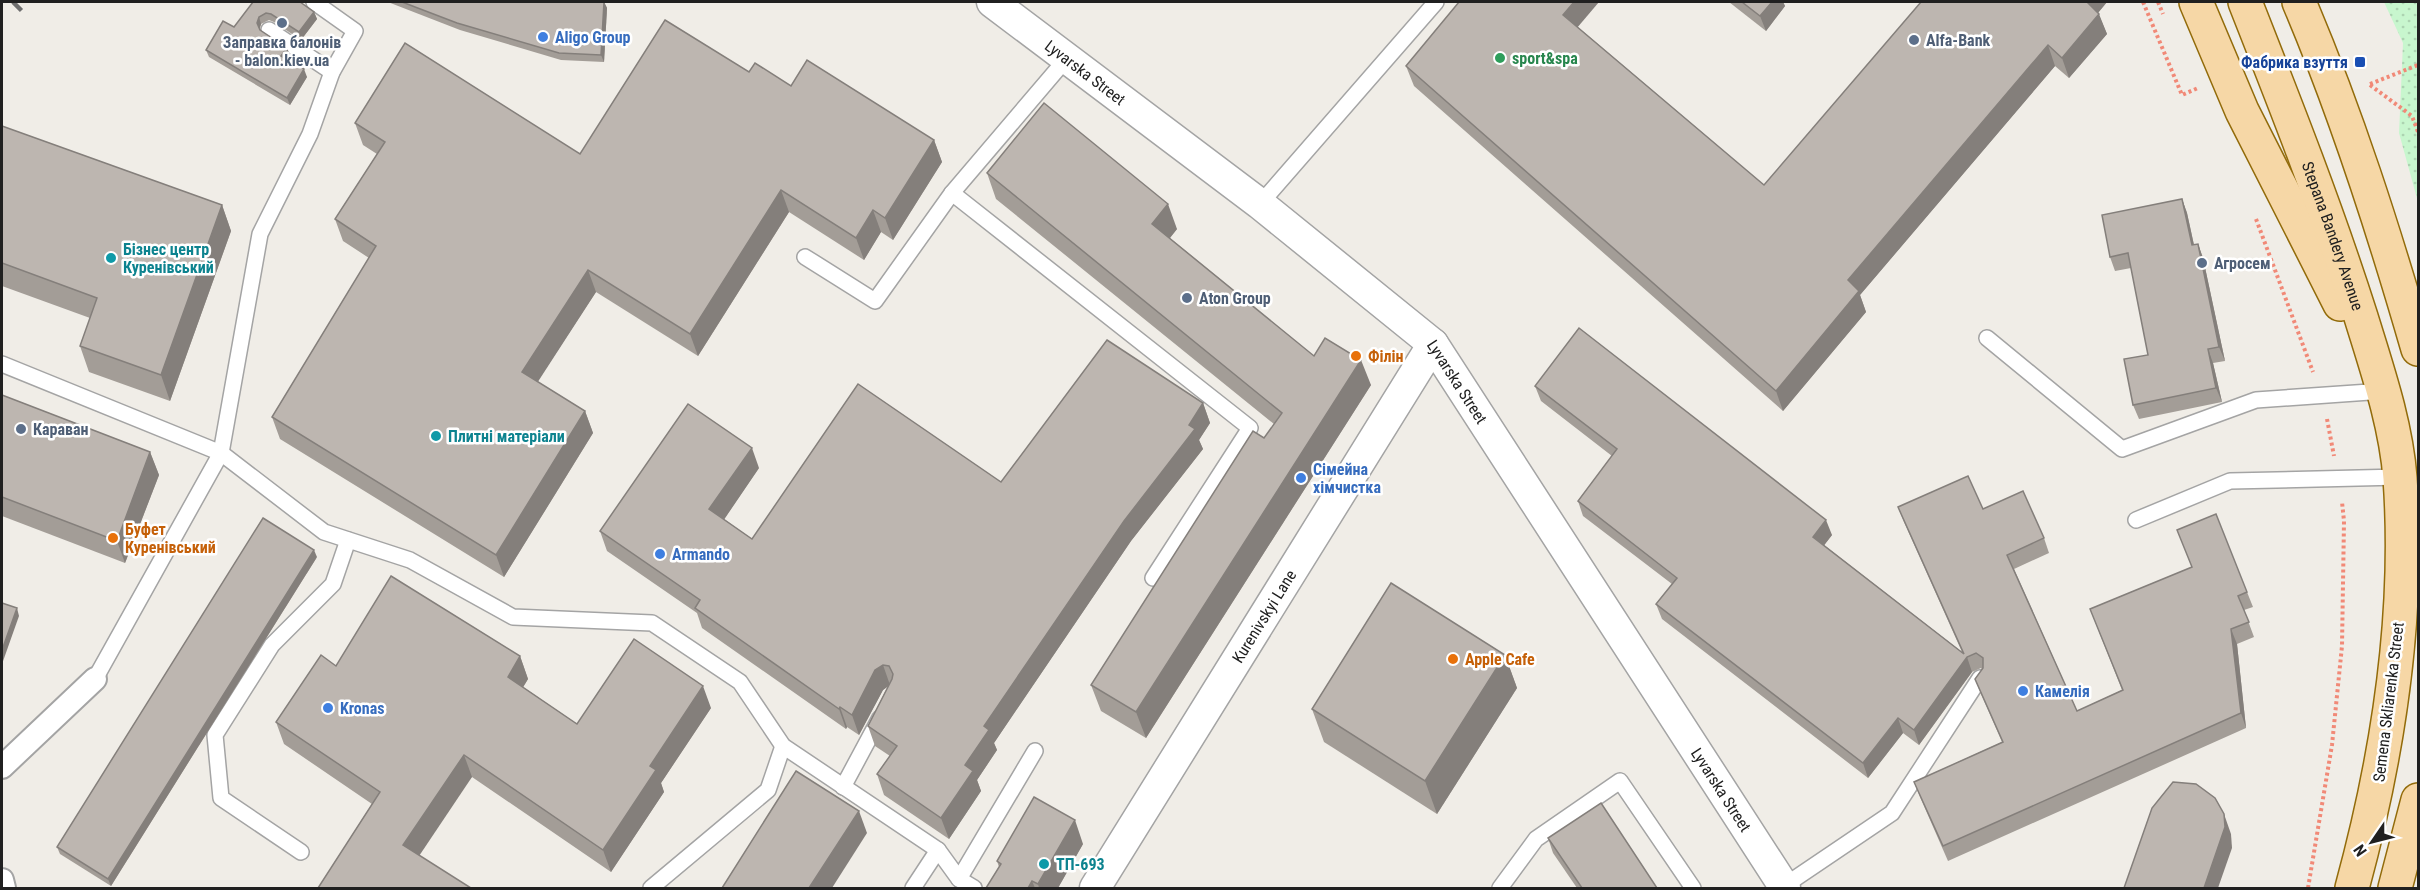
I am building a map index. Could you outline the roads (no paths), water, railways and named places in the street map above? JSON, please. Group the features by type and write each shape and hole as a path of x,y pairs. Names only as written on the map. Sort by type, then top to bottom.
{"main road":[{"path":"2196,2 2242,111 2384,391"},
{"name":"Stepana Bandery Avenue","path":"2245,2 2337,242 2384,391 2400,477"},
{"path":"2299,2 2330,74 2381,220 2418,349"},
{"name":"Semena Skliarenka Street","path":"2352,888 2373,811 2398,645 2400,477"},
{"path":"2395,888 2418,800"}],"street":[{"name":"Lyvarska Street","path":"992,2 1260,204 1433,344 1784,887"},
{"name":"Kurenivskyi Lane","path":"1095,888 1433,344"},
{"path":"2,767 94,679"},
{"path":"2,880 4,888"}],"lane":[{"path":"94,679 221,453 260,234 310,134 332,72 355,31 314,2"},
{"path":"1260,204 1436,2"},
{"path":"269,30 332,72"},
{"path":"805,257 875,301 952,193 1066,58"},
{"path":"952,193 1250,428 1153,578"},
{"path":"1987,338 2122,449 2256,400 2384,391"},
{"path":"2,364 221,453 324,532 410,560 513,617 652,623 740,682 783,746 938,850 959,879 974,888"},
{"path":"2136,520 2230,481 2400,477"},
{"path":"301,852 221,798 215,735 272,645 333,584 348,540"},
{"path":"1784,887 1892,813 1980,678"},
{"path":"843,787 886,705"},
{"path":"651,888 768,790 783,746"},
{"path":"959,879 1035,751"},
{"path":"1500,888 1536,839 1620,781 1693,888"},
{"path":"913,888 938,850"}],"railway":[{"path":"13,2 24,13"}],"place":[{"name":"Заправка балонів - balon.kiev.ua","path":"282,23"},
{"name":"Aligo Group","path":"543,37"},
{"name":"Alfa-Bank","path":"1914,40"},
{"name":"sport&spa","path":"1500,58"},
{"name":"Фабрика взуття","path":"2360,62"},
{"name":"Бізнес центр Куренівський","path":"111,258"},
{"name":"Агросем","path":"2202,263"},
{"name":"Aton Group","path":"1187,298"},
{"name":"Філін","path":"1356,356"},
{"name":"Караван","path":"21,429"},
{"name":"Плитні матеріали","path":"436,436"},
{"name":"Сімейна хімчистка","path":"1301,478"},
{"name":"Буфет Куренівський","path":"113,538"},
{"name":"Armando","path":"660,554"},
{"name":"Apple Cafe","path":"1453,659"},
{"name":"Камелія","path":"2023,691"},
{"name":"Kronas","path":"328,708"},
{"name":"ТП-693","path":"1044,864"}]}
